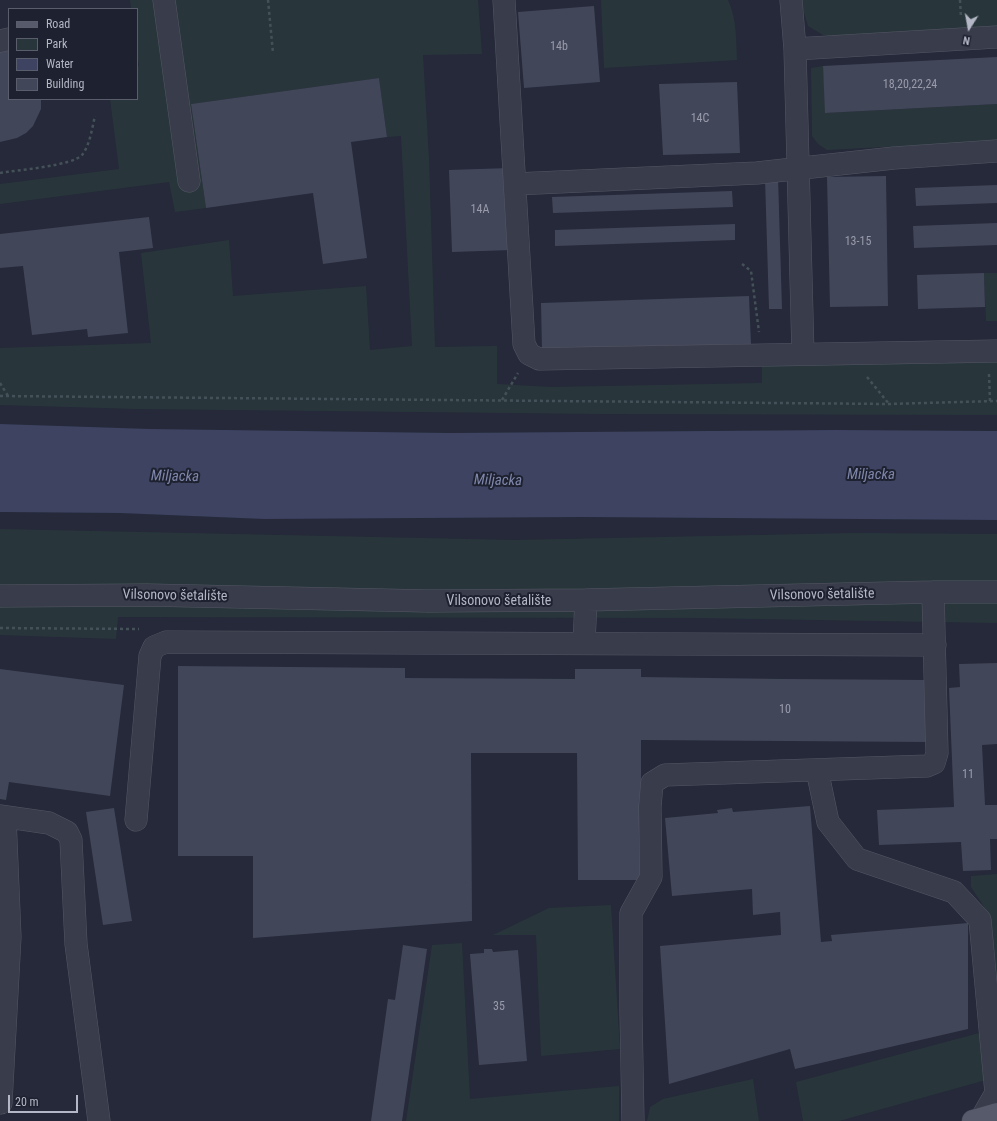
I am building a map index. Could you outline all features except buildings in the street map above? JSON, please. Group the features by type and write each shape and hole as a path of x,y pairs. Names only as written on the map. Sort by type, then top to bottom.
{"street":[{"path":"164,0 189,181"},
{"path":"504,0 524,344 529,354 539,359 997,351"},
{"path":"791,0 795,50 803,354"},
{"path":"795,50 997,37"},
{"path":"515,184 757,173 894,158 997,152"},
{"path":"633,1121 631,1012 632,913 651,877 650,807 652,783 665,775 927,766 934,763 937,753 933,592"},
{"name":"Vilsonovo šetalište","path":"0,596 147,595 428,601 586,600 933,592 997,592"},
{"path":"584,643 586,600"},
{"path":"136,820 150,656 154,647 166,642 935,645"},
{"path":"817,770 828,822 857,859 954,892 980,920 996,1093 984,1118"},
{"path":"1,1103 10,937 3,817 49,823 67,832 71,840 76,944 99,1121"}],"path":[{"path":"268,0 273,53"},
{"path":"0,173 68,162 82,155 89,141 95,116"},
{"path":"742,264 752,270 762,355"},
{"path":"848,353 889,404"},
{"path":"502,400 529,354"},
{"path":"0,383 8,396"},
{"path":"0,396 889,404 997,401"},
{"path":"0,628 144,629 154,647"}],"green space":[{"path":"130,0 478,0 482,54 423,55 429,159 435,347 497,346 497,384 552,387 762,383 762,364 997,360 997,415 602,414 137,409 0,405 0,348 151,343 141,253 229,240 233,296 366,286 370,350 412,346 401,136 387,137 379,78 191,104 206,208 175,212 169,182 0,204 0,184 119,169 110,100 138,100 138,8 131,8"},
{"path":"601,0 728,0 735,22 737,60 604,68"},
{"path":"802,0 997,0 997,29 844,37 823,35 808,26"},
{"path":"823,66 826,113 997,104 997,141 827,150 818,144 812,136 811,68"},
{"path":"984,273 997,273 997,321 986,321"},
{"path":"0,529 515,540 856,533 997,534 997,623 696,618 118,617 116,639 0,635"},
{"path":"997,874 997,1001 988,913 971,887 971,876"},
{"path":"611,905 620,1049 541,1056 536,935 493,935 549,908"},
{"path":"462,943 470,1099 619,1086 619,1121 406,1121 432,945"},
{"path":"983,1032 986,1080 839,1121 803,1121 796,1082"},
{"path":"753,1079 759,1121 647,1121 650,1107 663,1099"}],"water":[{"name":"Miljacka","path":"0,424 150,429 449,433 836,430 997,431 997,520 583,517 264,519 120,513 0,512"}]}
